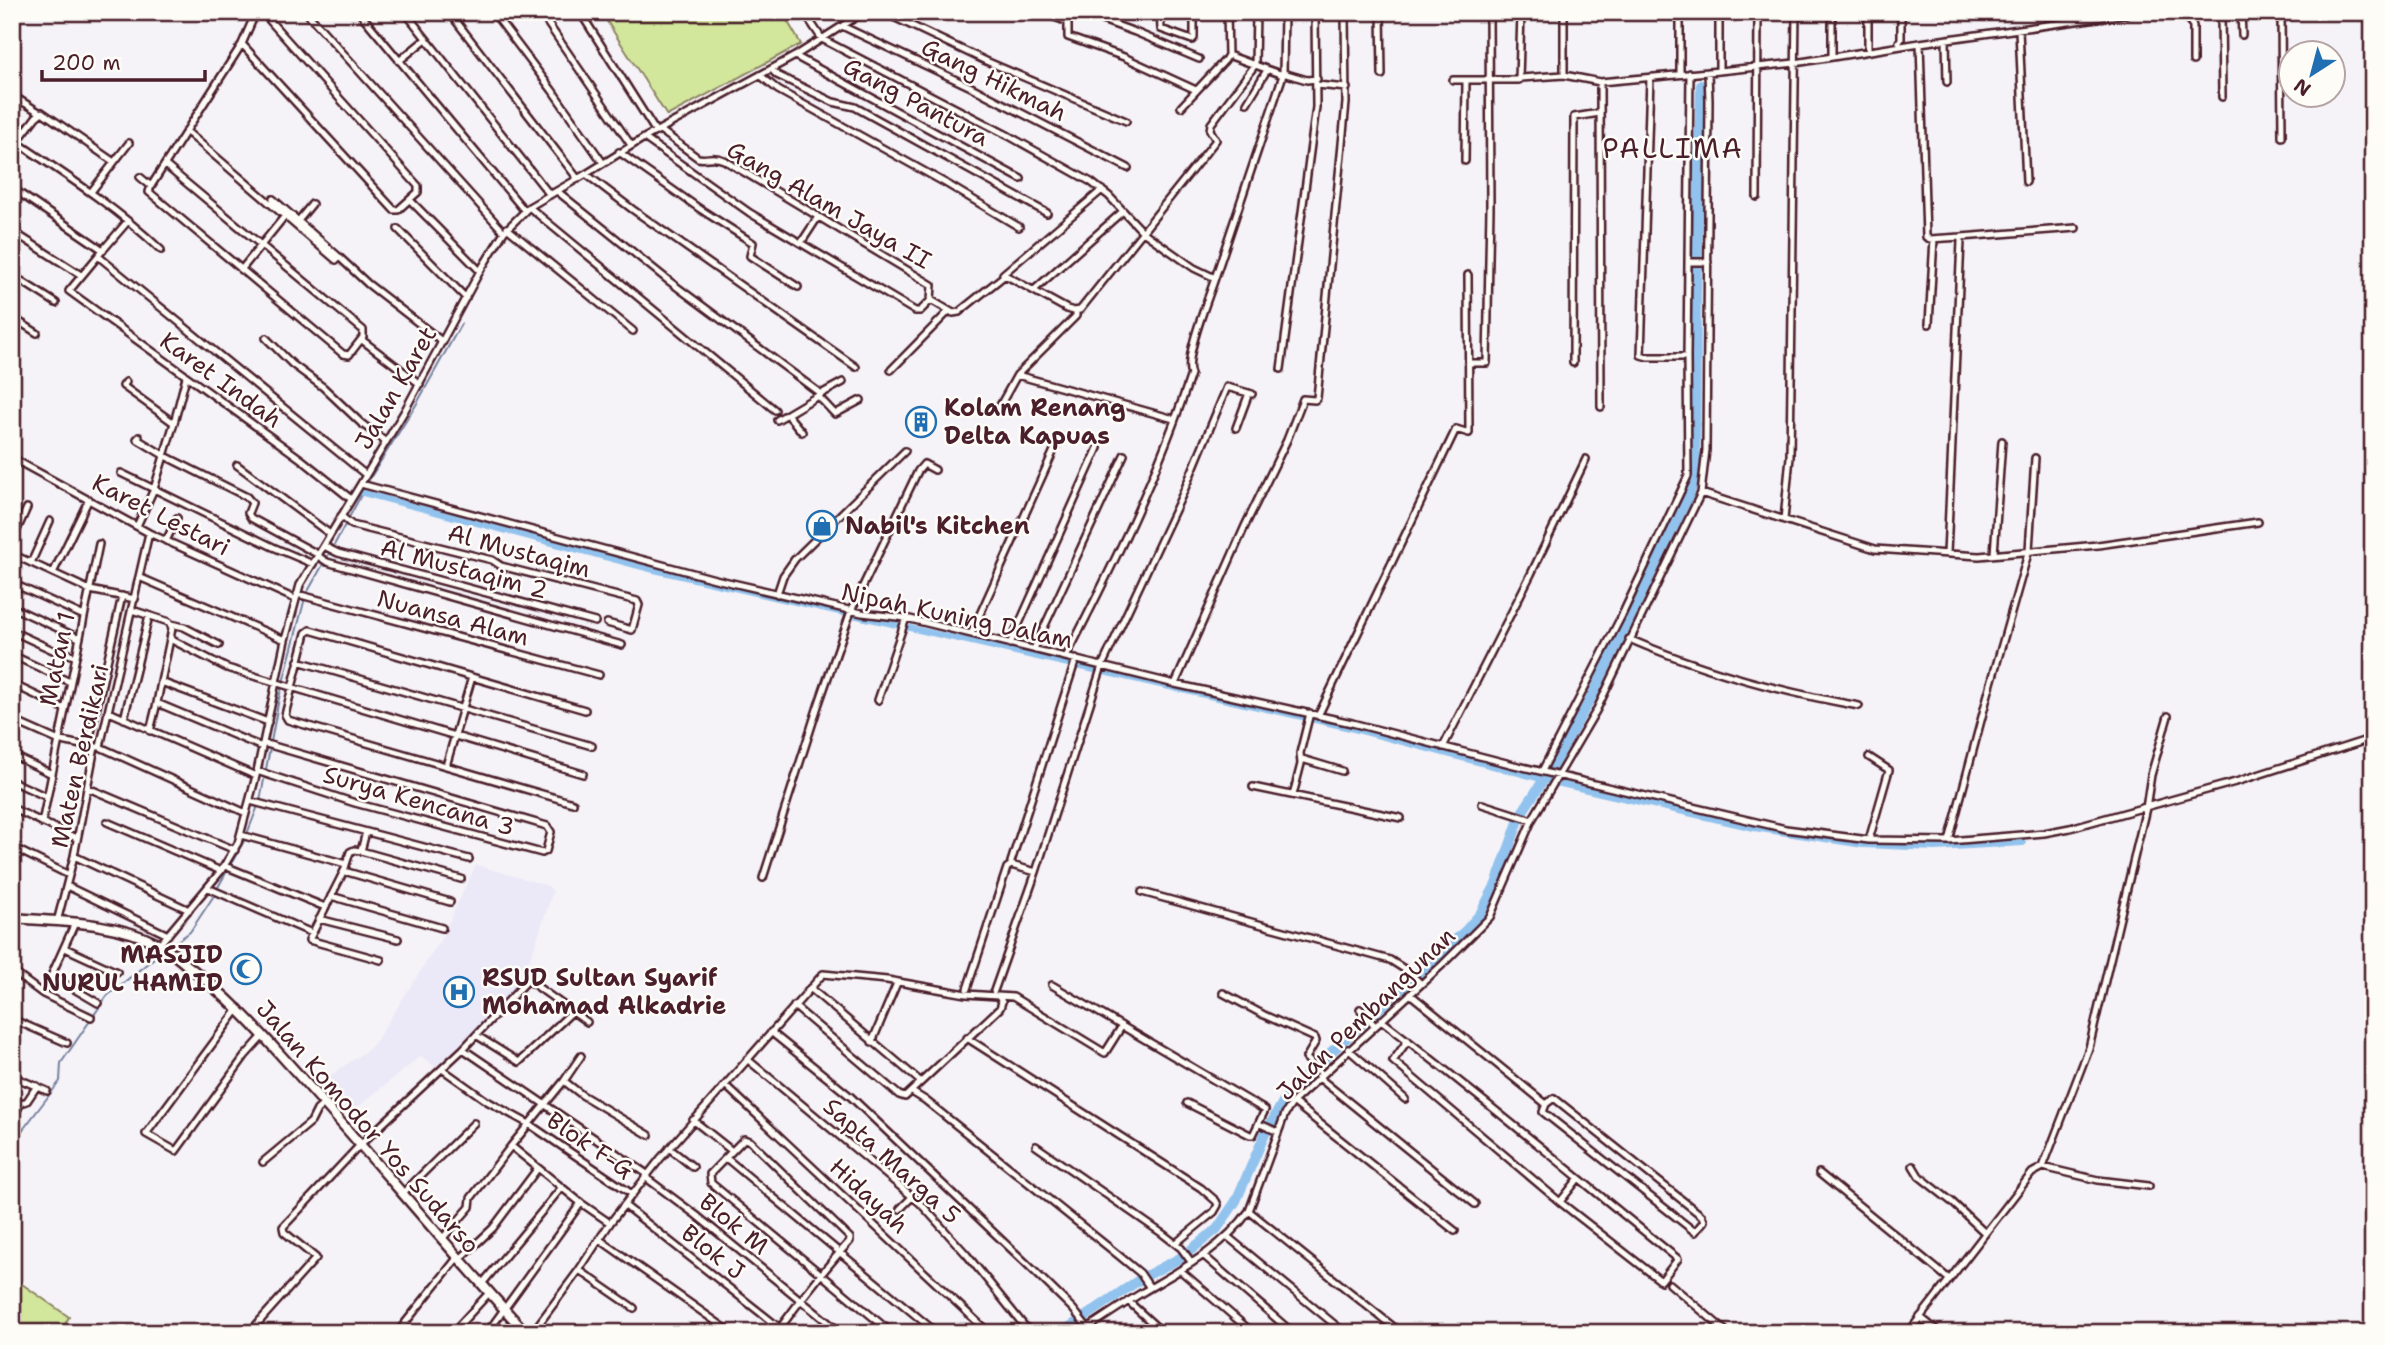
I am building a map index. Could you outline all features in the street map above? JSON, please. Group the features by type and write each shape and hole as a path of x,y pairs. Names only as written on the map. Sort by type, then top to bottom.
{"street":[{"path":"165,165 363,330 362,340 349,355 345,356 149,192 151,186 242,44 256,12"},
{"path":"242,44 394,210 398,210 418,192 418,186 262,12"},
{"path":"306,12 505,230 633,331"},
{"path":"359,12 526,208 775,410"},
{"path":"404,12 550,195"},
{"path":"449,12 578,179"},
{"path":"493,12 603,163"},
{"path":"540,12 631,145"},
{"path":"580,12 658,131"},
{"path":"804,12 822,40 1009,136 1091,182 1143,232 1194,268 1215,278"},
{"name":"Jalan Karet","path":"160,945 210,889 242,836 297,596 313,564 326,547 330,534 420,384 505,230 526,208 631,145 795,56 863,12"},
{"path":"883,12 986,61 1126,121"},
{"path":"1041,12 1068,22 1068,37 1124,57 1196,90"},
{"path":"1080,12 1199,59"},
{"path":"1160,12 1161,29 1192,40 1194,12"},
{"path":"1181,107 1224,63 1228,55 1227,12"},
{"path":"997,411 1017,375 1076,316 1076,311 1084,305 1216,140 1210,130 1211,124 1255,65 1256,12"},
{"path":"1066,657 1143,498 1191,374 1188,367 1193,345 1283,74 1284,12"},
{"path":"1282,369 1317,82 1315,12"},
{"path":"1175,684 1241,535 1287,440 1302,401 1315,400 1318,394 1347,88 1345,12"},
{"path":"1381,12 1382,75"},
{"path":"1469,363 1487,363 1490,219 1489,12"},
{"path":"1519,80 1521,12"},
{"path":"1564,12 1564,75"},
{"path":"1680,12 1680,74"},
{"path":"1719,12 1719,71"},
{"path":"1756,197 1758,12"},
{"path":"1784,520 1790,457 1796,12"},
{"path":"1832,12 1832,57"},
{"path":"1868,12 1868,48"},
{"path":"1899,42 1901,12"},
{"path":"1453,80 1489,82 1564,75 1600,82 1650,78 1796,63 2140,12"},
{"path":"2188,12 2188,19 2193,26 2193,61"},
{"path":"2221,12 2222,97"},
{"path":"2241,12 2242,35"},
{"path":"2281,12 2282,137"},
{"name":"Gang Hikmah","path":"842,26 971,87 1128,168"},
{"path":"2019,30 2026,181"},
{"path":"399,61 426,39"},
{"path":"1946,40 1947,82"},
{"path":"1920,43 1927,239 2076,228"},
{"path":"1228,55 1267,70 1347,88"},
{"name":"Gang Pantura","path":"795,56 1021,179"},
{"path":"771,69 777,75 826,99 860,109 1047,213"},
{"path":"1247,103 1267,70"},
{"name":"Jalan Pembangunan","path":"1080,1333 1086,1325 1128,1301 1149,1285 1181,1270 1228,1237 1249,1211 1276,1131 1293,1102 1490,917 1529,820 1553,785 1596,711 1701,493 1706,450 1708,72"},
{"path":"1544,771 1688,476 1690,73"},
{"path":"760,75 778,90 1019,227"},
{"path":"1650,78 1641,355 1687,357"},
{"path":"1465,161 1466,81"},
{"path":"1600,82 1601,407"},
{"path":"12,95 51,117 114,162"},
{"path":"40,112 15,141 91,192 161,250"},
{"path":"1573,363 1574,117 1600,113"},
{"path":"186,131 334,260 339,257"},
{"name":"Gang Alam Jaya II","path":"658,131 698,158 713,156 724,160 932,285 931,300"},
{"path":"644,138 750,212 916,311 931,300 949,311 961,311 1102,191"},
{"path":"91,192 129,143"},
{"path":"619,152 699,209 753,243 750,256 797,287"},
{"path":"586,174 856,367"},
{"path":"140,177 151,186"},
{"path":"12,188 103,250"},
{"path":"557,191 669,281 820,395 835,414 860,400"},
{"path":"273,199 368,284 443,342"},
{"path":"410,200 480,271"},
{"path":"298,221 312,204"},
{"path":"1034,290 1123,211"},
{"path":"801,243 818,217"},
{"path":"241,270 284,218"},
{"path":"12,230 81,275 128,221"},
{"path":"398,229 466,298"},
{"path":"1947,554 1960,315 1961,237"},
{"path":"1929,324 1934,239"},
{"path":"98,256 366,475"},
{"path":"1688,262 1708,262"},
{"path":"12,275 56,303"},
{"name":"Karet Indah","path":"81,275 69,291 301,459 351,499"},
{"path":"1002,275 1011,277 1060,306 1076,311"},
{"path":"1318,716 1456,429 1469,433 1468,275"},
{"path":"891,370 949,311"},
{"path":"12,317 37,333"},
{"path":"266,338 292,364 386,442"},
{"path":"362,340 420,384"},
{"path":"1017,375 1174,419"},
{"path":"136,526 154,489 186,377"},
{"path":"126,382 123,386 174,423"},
{"path":"777,420 842,382"},
{"path":"994,991 1102,666 1183,493 1227,387 1251,394 1236,428"},
{"path":"787,414 802,432"},
{"path":"139,437 137,439 165,456 251,499 248,513 251,518 327,562 622,645"},
{"path":"971,634 1060,437"},
{"path":"1994,554 2002,441"},
{"path":"1010,643 1098,448"},
{"path":"777,594 783,576 795,559 905,451"},
{"path":"1034,649 1124,455"},
{"name":"Karet Lestari","path":"12,458 149,533 297,596"},
{"path":"1949,841 2029,550 2035,458"},
{"path":"1443,747 1586,459"},
{"path":"237,464 330,534"},
{"path":"763,878 850,613 920,468 924,464 935,470"},
{"path":"121,473 313,564"},
{"name":"Nipah Kuning Dalam","path":"362,484 850,613 971,634 1310,717 1318,716 1352,723 1557,776 1786,829 1869,840 1949,841 2044,833 2070,828 2239,781 2373,738"},
{"path":"1701,493 1875,549 1979,556 2098,545 2258,522"},
{"path":"53,573 89,499"},
{"path":"12,541 27,508"},
{"name":"Al Mustaqim","path":"342,516 352,525 492,560 501,566 636,601 639,605 632,630 607,623"},
{"path":"166,541 177,518"},
{"path":"32,563 50,521"},
{"name":"Maten Berdikari","path":"57,922 74,856 94,747 109,712 149,533"},
{"name":"Matan 1","path":"42,823 99,544"},
{"name":"Al Mustaqim 2","path":"326,547 338,553 595,622"},
{"path":"12,554 90,590 135,598"},
{"path":"139,577 285,640"},
{"path":"12,583 84,616"},
{"path":"94,747 122,596"},
{"name":"Nuansa Alam","path":"297,596 600,675"},
{"path":"12,607 79,638"},
{"path":"132,610 184,627 219,645"},
{"path":"124,719 149,616"},
{"path":"150,731 171,624"},
{"path":"878,700 905,624"},
{"path":"572,803 288,720 285,715 306,633 312,630 584,710"},
{"path":"12,631 57,652 61,650 76,657"},
{"path":"170,639 227,668 278,685 583,774"},
{"path":"1629,639 1659,652 1758,685 1859,706"},
{"path":"12,655 70,682"},
{"path":"1011,862 1076,659"},
{"path":"298,661 592,746"},
{"path":"446,766 472,677"},
{"path":"161,682 268,722"},
{"path":"12,684 65,709"},
{"path":"157,703 263,745"},
{"name":"Surya Kencana 3","path":"109,712 258,773 355,803 541,853 546,851 551,832 547,826 263,745"},
{"path":"1908,1333 2032,1173 2043,1167 2054,1145 2089,1048 2146,808 2151,775 2168,716"},
{"path":"1293,795 1302,759 1300,753 1310,717"},
{"path":"12,719 57,740 94,747 246,813"},
{"path":"12,755 52,774"},
{"path":"1868,757 1889,770 1869,840"},
{"path":"1302,759 1342,771"},
{"path":"12,781 47,797"},
{"path":"1253,787 1401,818"},
{"path":"88,788 234,850"},
{"path":"251,802 469,859"},
{"path":"1482,804 1529,820"},
{"path":"12,808 76,838"},
{"path":"107,822 224,868 236,870 325,907"},
{"path":"361,851 366,832"},
{"path":"242,836 346,864"},
{"path":"12,847 69,874"},
{"path":"381,960 310,941 344,872 351,850 461,879"},
{"path":"74,856 189,910"},
{"path":"967,989 1007,868 1012,865 1035,872"},
{"path":"344,872 450,902"},
{"path":"67,886 168,935"},
{"path":"210,889 312,933"},
{"path":"1142,892 1390,960 1420,983"},
{"path":"331,896 442,928"},
{"name":"Jalan Komodor Yos Sudarso","path":"12,918 75,923 125,931 160,945 171,953 239,1008 526,1333"},
{"path":"319,919 398,939"},
{"path":"43,994 75,923"},
{"path":"65,948 117,972"},
{"path":"12,971 43,994 91,1017"},
{"path":"532,1333 646,1175 821,975 827,973 966,994 1013,997 1105,1053 1122,1026"},
{"path":"52,976 98,1003"},
{"path":"249,1333 316,1258 283,1228 361,1144 463,1049 528,980 587,1022"},
{"path":"872,1042 897,983"},
{"path":"1052,985 1265,1110 1262,1126 1250,1135 1187,1103"},
{"path":"810,988 921,1082"},
{"path":"1223,993 1264,1016 1315,1038 1316,1041 1306,1058 1320,1074 1475,1204"},
{"path":"1410,994 1546,1104"},
{"path":"794,1006 905,1097 1000,1008 1002,1002 999,997"},
{"path":"239,1008 146,1135 176,1152 245,1056 264,1035"},
{"path":"1360,1009 1374,1026"},
{"path":"476,1035 519,1062 572,1011"},
{"path":"12,1019 67,1044"},
{"path":"1381,1020 1408,1040 1678,1259 1661,1281 1560,1202 1393,1060 1408,1040"},
{"path":"771,1032 851,1097 1086,1325"},
{"path":"967,1038 1201,1188 1216,1201 1218,1205 1214,1212 1178,1246"},
{"name":"Blok M","path":"463,1049 646,1175 841,1333"},
{"path":"1348,1049 1405,1099"},
{"path":"442,1239 470,1207 471,1198 581,1056"},
{"name":"Sapta Marga 5","path":"747,1059 913,1196 960,1246 1030,1333"},
{"name":"Blok F-G","path":"442,1069 632,1194"},
{"path":"12,1076 47,1091"},
{"path":"564,1081 649,1135"},
{"name":"Hidayah","path":"725,1085 989,1333"},
{"path":"12,1119 37,1086"},
{"path":"912,1092 1140,1273 1149,1285"},
{"path":"1553,1098 1702,1216 1704,1221 1694,1233 1543,1112 1546,1104 1553,1098"},
{"path":"1293,1102 1455,1231"},
{"path":"263,1162 311,1122 317,1110 325,1103"},
{"path":"693,1120 732,1151"},
{"path":"402,1194 474,1123"},
{"path":"1262,1126 1276,1131"},
{"path":"780,1328 800,1300 822,1275 839,1252 850,1241 849,1236 750,1141 744,1139 710,1174 711,1183 822,1275 892,1333"},
{"path":"511,1146 610,1223"},
{"path":"1036,1146 1178,1246 1192,1263"},
{"path":"669,1148 693,1167"},
{"path":"726,1158 937,1333"},
{"path":"1913,1166 1919,1176 1985,1233"},
{"path":"2043,1167 2098,1180 2149,1186"},
{"path":"397,1333 459,1258 493,1228 538,1168"},
{"path":"1819,1173 1949,1279"},
{"path":"1560,1202 1578,1179"},
{"path":"482,1284 562,1187"},
{"path":"900,1209 913,1196"},
{"path":"487,1333 581,1203"},
{"name":"Blok J","path":"624,1205 786,1333"},
{"path":"1249,1211 1401,1333"},
{"path":"1228,1237 1345,1333"},
{"path":"599,1239 732,1333"},
{"path":"1203,1255 1293,1333"},
{"path":"579,1270 634,1308"},
{"path":"1181,1270 1254,1333"},
{"path":"1670,1284 1728,1333"},
{"path":"452,1333 489,1293"},
{"path":"1128,1301 1163,1333"},
{"path":"1920,1317 1940,1333"}],"shaded area":[{"name":"RSUD Sultan Syarif Mohamad Alkadrie","path":"476,865 548,886 553,891 518,985 437,1068 421,1056 350,1113 321,1082 369,1049 376,1041 441,939"}],"green space":[{"path":"601,12 782,12 801,44 667,116"},
{"path":"12,1277 69,1317 60,1333 12,1333"}],"waterway":[{"path":"1061,1333 1142,1278 1182,1257 1217,1229 1236,1201 1265,1134 1284,1100 1311,1070 1465,931 1480,914 1496,884 1521,814 1591,698 1690,493 1695,475 1701,85"},
{"path":"367,483 416,405 461,324"},
{"path":"333,547 365,488"},
{"path":"363,493 654,570 1350,728 1552,782 1754,828 1863,845 1935,848 2023,843"},
{"path":"307,593 330,552"},
{"path":"271,742 279,698 305,598"},
{"path":"260,801 270,748"},
{"path":"247,834 258,806"},
{"path":"217,889 245,839"},
{"path":"169,947 190,932 215,894"},
{"path":"12,1144 60,1081 61,1063 107,996 164,950"}],"place":[{"name":"Kolam Renang Delta Kapuas","path":"921,422"},
{"name":"Nabil's Kitchen","path":"822,526"},
{"name":"MASJID NURUL HAMID","path":"246,969"},
{"name":"RSUD Sultan Syarif Mohamad Alkadrie","path":"459,992"}],"district":[{"name":"PALLIMA","path":"1673,148"}]}
